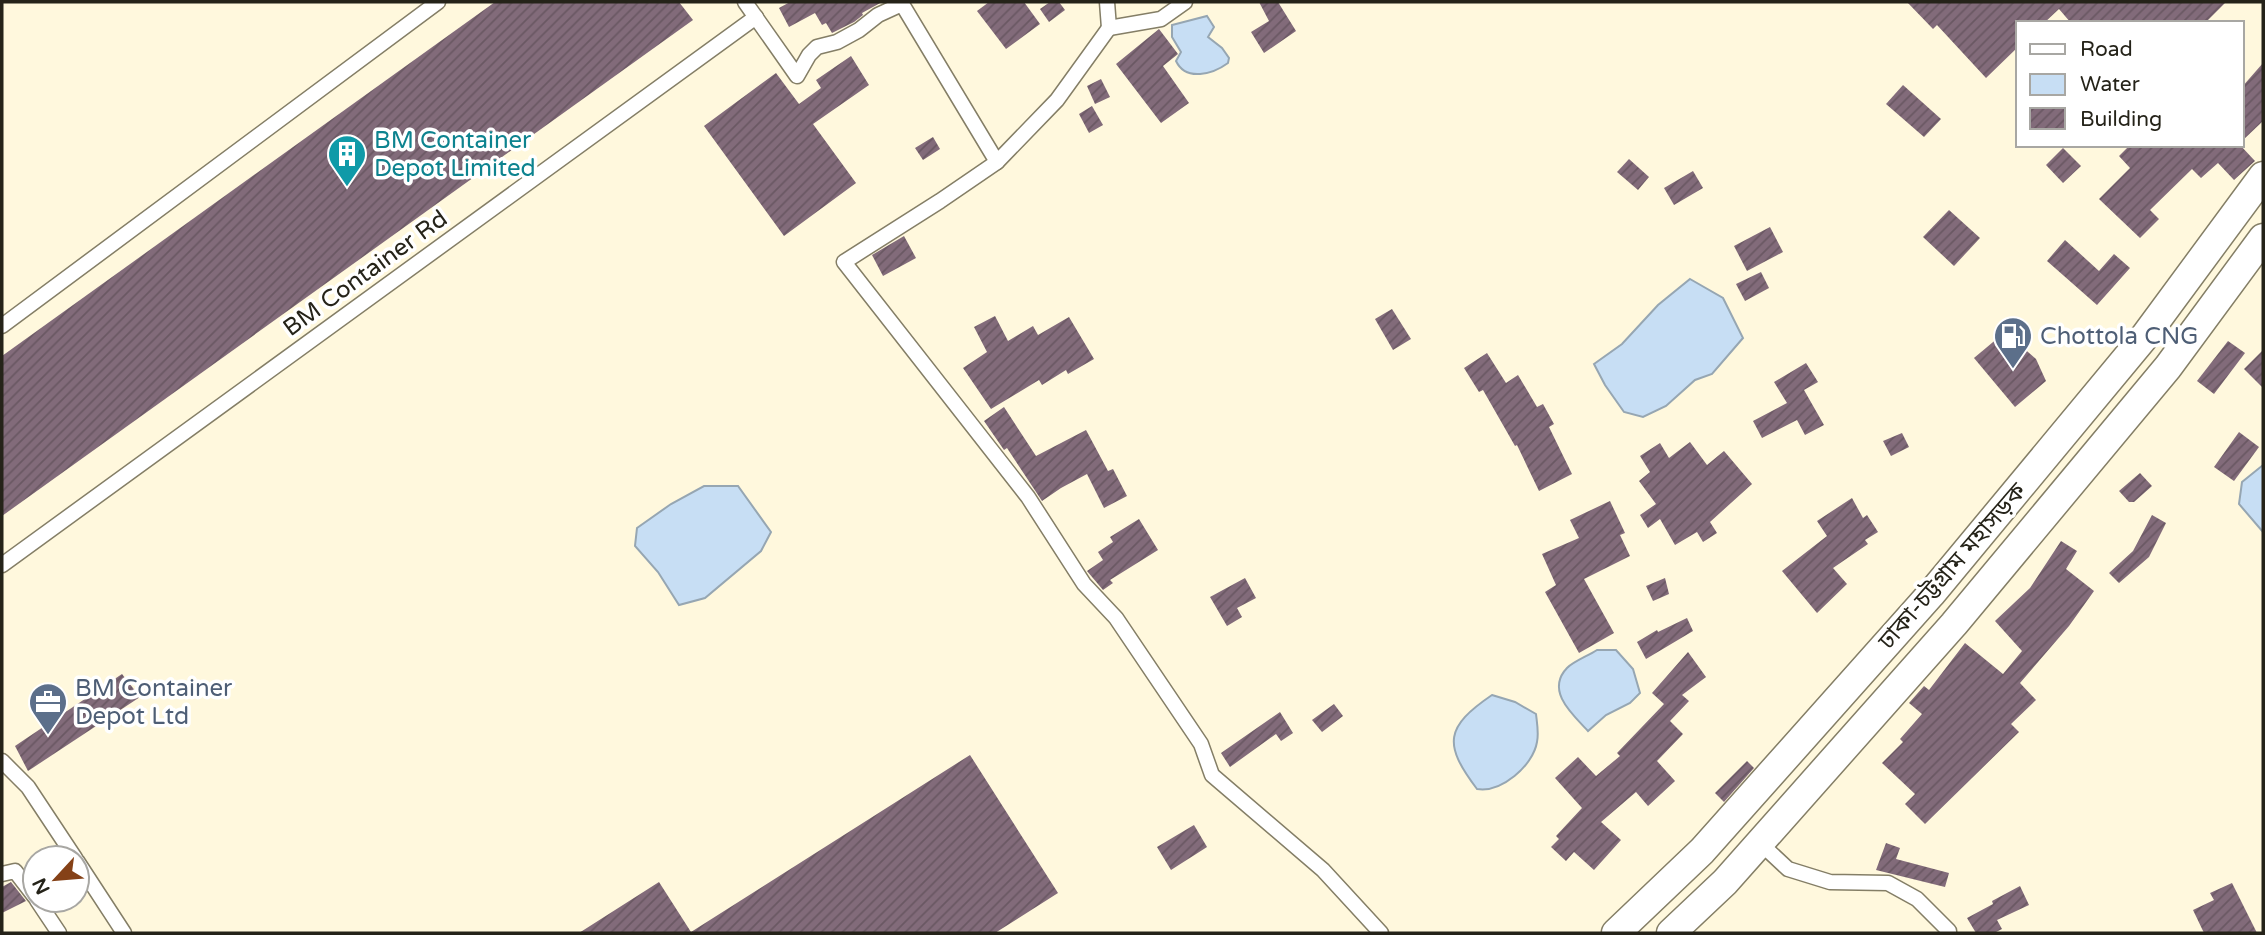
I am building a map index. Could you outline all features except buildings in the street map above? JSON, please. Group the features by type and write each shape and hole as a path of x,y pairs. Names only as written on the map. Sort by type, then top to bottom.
{"highway":[{"name":"ঢাকা-চট্টগ্রাম মহাসড়ক","path":"1616,933 1702,851 1931,594 2145,336 2263,176"},
{"name":"ঢাকা-চট্টগ্রাম মহাসড়ক","path":"1671,933 1725,882 1954,624 2168,367 2263,238"}],"street":[{"path":"2,326 438,2"},
{"path":"745,2 797,76 817,47 836,42 859,30 878,15 902,4 996,162"},
{"path":"1107,2 1109,28 1057,100 996,162 844,262 1028,497 1084,584 1116,618 1201,744 1212,775 1323,870 1381,933"},
{"path":"1109,28 1161,19 1185,2"},
{"name":"BM Container Rd","path":"2,565 756,17"},
{"path":"2,761 28,787 66,844"},
{"path":"1759,842 1788,869 1830,882 1888,883 1917,899 1949,933"},
{"path":"2,874 15,871 21,879"},
{"path":"91,882 124,933"},
{"path":"47,914 59,933"}],"water":[{"path":"1207,16 1214,27 1208,37 1222,48 1229,58 1228,63 1208,73 1186,72 1176,61 1181,52 1172,37 1172,25"},
{"path":"1690,279 1723,298 1743,338 1712,374 1695,380 1666,406 1643,417 1624,412 1594,364 1622,344 1658,305"},
{"path":"2263,465 2263,532 2239,504 2242,482"},
{"path":"704,486 738,486 771,532 761,551 705,598 679,605 658,572 635,546 637,528 671,504"},
{"path":"1597,650 1616,650 1633,669 1640,693 1630,703 1606,715 1588,731 1569,710 1560,694 1559,685 1567,668"},
{"path":"1492,695 1515,702 1536,714 1538,739 1529,760 1514,776 1496,787 1477,789 1458,760 1454,737 1465,717"}],"place":[{"name":"BM Container Depot Limited","path":"347,188"},
{"name":"Chottola CNG","path":"2013,370"},
{"name":"BM Container Depot Ltd","path":"48,736"}]}
